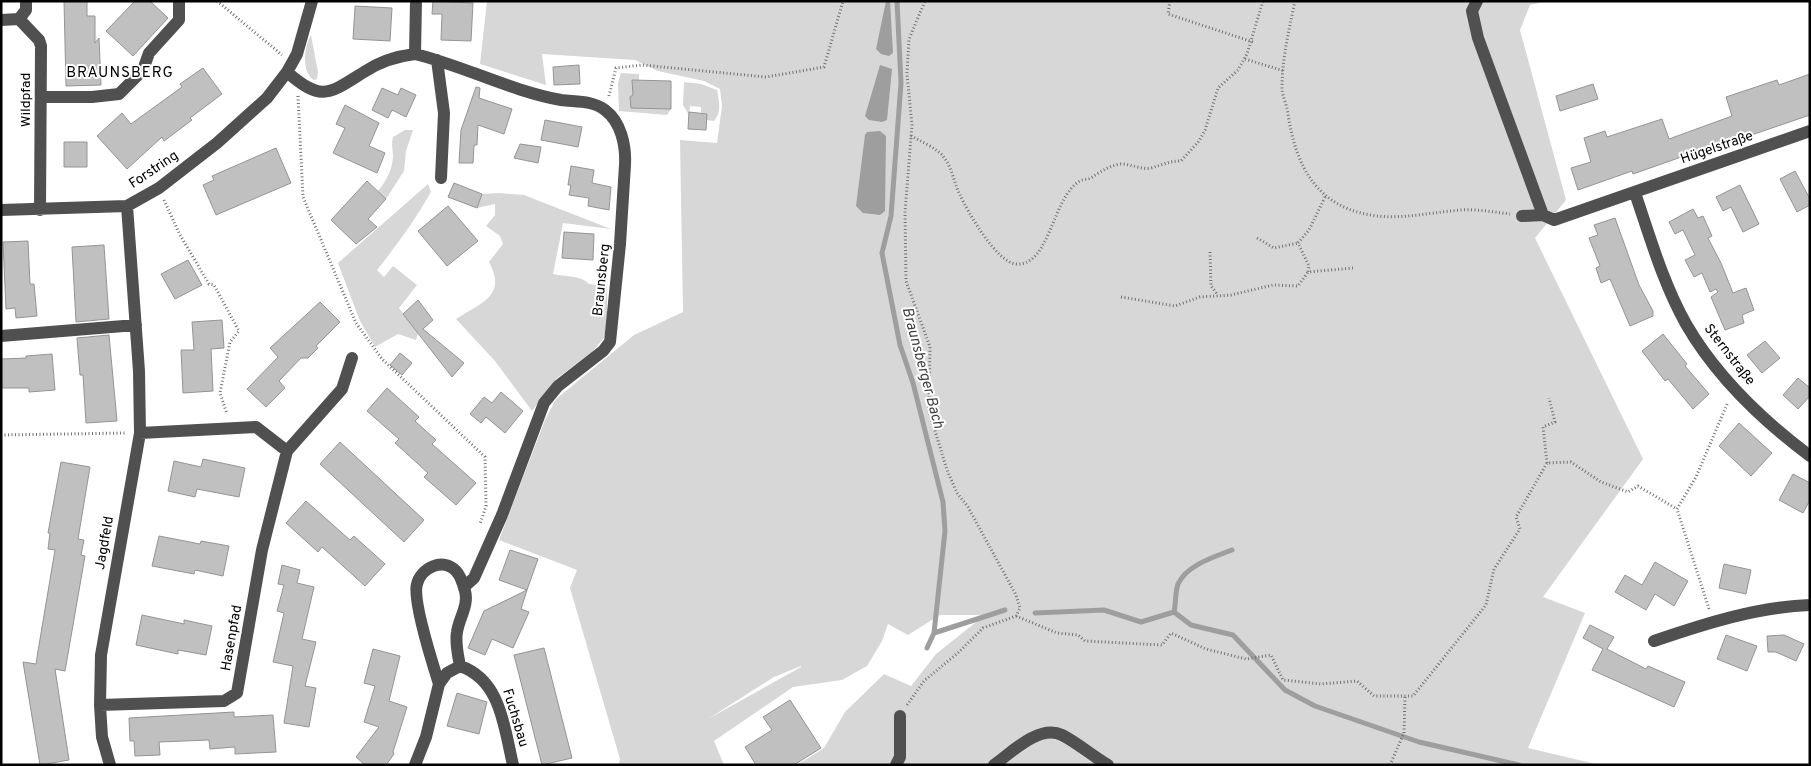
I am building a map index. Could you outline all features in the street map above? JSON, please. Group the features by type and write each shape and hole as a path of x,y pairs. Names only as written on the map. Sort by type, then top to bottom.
{"street":[{"path":"1,20 19,19 26,10 26,1"},
{"path":"42,97 92,97 120,94 143,70 149,53 178,20 179,1"},
{"name":"Forstring","path":"1,210 127,206 160,188 223,138 266,98 287,72 299,47 312,1"},
{"path":"415,54 416,1"},
{"path":"1477,1 1472,11 1478,38 1543,215"},
{"name":"Wildpfad","path":"19,19 39,40 42,46 40,210"},
{"name":"Braunsberg","path":"287,72 300,84 317,91 334,91 377,65 405,55 415,54 545,97 599,106 612,117 621,133 625,152 620,244 610,342 604,351 558,386 544,403 502,515 474,578 464,587"},
{"path":"437,60 444,113 441,178"},
{"name":"Hügelstraße","path":"1522,216 1543,215 1554,220 1810,131"},
{"name":"Sternstraße","path":"1635,193 1662,272 1686,324 1712,363 1750,405 1810,456"},
{"name":"Jagdfeld","path":"110,765 102,737 99,678 105,622 140,433 139,371 127,206"},
{"path":"1,336 136,325"},
{"name":"Hasenpfad","path":"100,705 224,701 237,693 262,550 287,451 342,389 352,358"},
{"path":"140,433 256,427 287,451"},
{"path":"415,765 426,737 439,684 447,673 460,666 456,640 459,621 466,602 464,587 456,570 443,564 430,567 417,583 419,605 439,684"},
{"path":"1654,641 1713,621 1796,606 1810,606"},
{"name":"Fuchsbau","path":"460,666 479,676 494,694 513,765"},
{"path":"896,765 900,757 900,716"},
{"path":"994,765 1032,738 1051,733 1061,734 1108,765"}],"path":[{"path":"217,1 280,54"},
{"path":"612,80 616,68 642,65 766,78 824,67 843,1"},
{"path":"925,1 909,39 907,74 911,136 905,212 906,281 930,347 930,411 947,470 957,493 968,507 1016,595 1020,608 1016,616"},
{"path":"1170,1 1168,14 1253,42"},
{"path":"911,136 943,155 972,218 1006,262 1016,264 1034,258 1048,237 1059,205 1080,181 1090,178 1099,171 1119,164 1152,168 1170,161 1181,161 1199,141 1205,130 1218,88 1238,70 1253,42 1263,1"},
{"path":"1295,1 1286,44 1282,90 1297,156 1308,176 1325,197 1351,209 1376,216 1419,216 1461,210 1489,211 1522,216"},
{"path":"1245,59 1284,71"},
{"path":"300,84 298,99 303,198 362,330 382,360 485,457 486,506 478,532"},
{"path":"160,188 180,235 209,284 214,285 239,332 230,342 220,393 232,428"},
{"path":"1257,238 1274,248 1298,243 1309,230 1325,197"},
{"path":"1121,297 1175,306 1200,298 1232,295 1273,285 1298,286 1308,272 1309,266 1298,243"},
{"path":"1210,252 1211,286 1218,296"},
{"path":"1308,272 1353,268"},
{"path":"1677,509 1696,477 1722,413 1736,388"},
{"path":"900,716 924,680 960,651 983,628 1016,616 1057,633 1078,635 1085,641 1162,645 1171,633 1206,649 1246,659 1271,655 1283,680 1321,684 1357,680 1374,696 1413,696 1486,605 1494,569 1520,529 1516,517 1546,463 1543,427 1555,422 1549,398"},
{"path":"1,435 140,433"},
{"path":"1546,463 1571,462 1601,482 1628,492 1638,486 1677,509 1713,621"},
{"path":"1390,765 1404,733 1405,696"}],"shaded area":[{"path":"487,1 1548,1 1530,5 1520,30 1566,200 1535,238 1643,459 1543,597 1585,613 1528,748 1600,765 797,765 824,748 845,712 884,674 911,686 936,654 985,615 940,615 908,635 888,624 882,641 867,666 842,680 793,687 714,741 724,765 619,765 620,759 570,588 577,570 499,540 545,420 556,399 634,335 683,312 680,140 717,143 722,106 720,89 704,81 658,71 635,60 542,54 546,85 480,64","holes":["801,667 708,719 774,677"]},
{"path":"886,1 890,1 893,53 889,56 881,54 876,49"},
{"path":"311,35 318,72 317,79 314,80 310,77 305,66 305,52"},
{"path":"880,65 892,69 887,120 882,122 869,120 865,116"},
{"path":"621,73 639,74 639,80 632,80 633,95 630,97 631,105 634,108 671,109 667,115 619,111 618,83"},
{"path":"684,82 701,84 717,90 719,110 714,121 707,120 707,114 701,113 701,107 690,106 689,115 683,105"},
{"path":"405,130 413,130 406,151 404,171 386,199 378,191 390,171 393,157 393,137"},
{"path":"880,131 886,136 885,211 880,215 863,213 856,206 865,135 867,132"},
{"path":"428,184 431,192 406,232 377,270 384,277 393,266 417,285 399,308 418,333 416,340 398,334 375,347 360,321 338,263"},
{"path":"482,194 524,195 611,229 563,223 553,274 578,278 589,284 604,286 607,277 607,320 604,338 592,352 556,379 532,411 495,361 456,319 483,302 493,290 495,283 494,274 489,262 503,244 500,236 486,226 495,215 495,204 477,208"}],"building":[{"path":"64,1 87,1 87,16 95,16 95,43 99,38 101,85 66,86"},
{"path":"135,1 150,1 168,18 133,56 106,31"},
{"path":"433,1 473,3 471,41 441,40 442,14 432,14"},
{"path":"355,6 392,8 390,41 353,39"},
{"path":"579,65 580,84 554,85 553,67"},
{"path":"203,68 222,94 190,118 192,120 164,141 162,137 127,169 97,136 122,113 131,124 182,87 180,84"},
{"path":"1810,74 1810,115 1725,144 1724,142 1633,174 1632,171 1578,190 1571,168 1591,162 1584,138 1605,131 1607,137 1662,119 1669,139 1732,116 1726,97 1777,80 1779,85"},
{"path":"632,80 671,81 671,109 631,108 630,97 633,95"},
{"path":"1593,84 1598,99 1560,111 1556,96"},
{"path":"476,87 480,88 479,98 512,109 504,134 478,125 477,145 474,145 473,163 459,163 461,130"},
{"path":"382,88 398,95 401,88 416,95 406,117 392,110 388,118 372,110"},
{"path":"345,105 379,123 369,146 385,153 377,173 333,153 345,128 336,124"},
{"path":"689,112 707,114 706,130 688,129"},
{"path":"545,120 582,127 578,147 541,140"},
{"path":"64,142 87,142 87,167 64,167"},
{"path":"520,144 541,147 538,163 514,158"},
{"path":"276,148 291,183 216,215 203,185 214,180 212,176"},
{"path":"571,166 594,170 592,183 611,187 609,210 588,206 589,198 569,195 571,185 568,185"},
{"path":"1795,171 1810,199 1810,205 1797,212 1780,179"},
{"path":"367,181 386,199 368,219 377,227 356,244 331,220"},
{"path":"454,183 482,194 477,208 448,197"},
{"path":"1740,185 1759,224 1743,232 1731,207 1723,211 1716,197"},
{"path":"448,206 478,241 447,266 418,231"},
{"path":"1693,209 1698,218 1703,216 1712,236 1708,238 1733,293 1746,288 1754,310 1742,315 1744,323 1725,330 1711,297 1718,292 1716,289 1710,292 1702,273 1694,277 1685,260 1695,255 1683,230 1675,234 1669,222"},
{"path":"1615,218 1639,285 1653,311 1653,316 1630,326 1610,279 1601,283 1596,268 1600,266 1589,238 1598,235 1594,225"},
{"path":"564,232 594,234 593,260 562,258"},
{"path":"28,241 30,284 34,284 37,316 16,318 15,308 6,309 3,242"},
{"path":"104,245 109,319 76,322 72,247"},
{"path":"188,260 202,285 175,299 161,274"},
{"path":"418,300 433,320 423,329 464,363 452,377 403,314"},
{"path":"320,302 340,322 316,346 318,348 308,358 301,358 279,381 285,388 266,407 247,389 278,357 270,348"},
{"path":"222,320 224,348 211,349 213,391 183,393 181,350 194,350 192,322"},
{"path":"1663,334 1687,364 1685,366 1709,394 1693,409 1668,379 1665,381 1642,351"},
{"path":"109,335 117,421 86,423 83,375 80,375 77,338"},
{"path":"1765,341 1780,358 1762,373 1747,355"},
{"path":"400,353 412,363 402,375 390,365"},
{"path":"52,354 55,390 29,392 29,388 1,388 1,359"},
{"path":"1798,378 1810,388 1810,396 1798,409 1783,395"},
{"path":"387,388 419,417 415,421 436,440 432,444 476,483 456,505 424,477 428,473 395,443 399,439 367,411"},
{"path":"501,392 523,411 505,433 486,417 481,423 470,414 484,397 492,403"},
{"path":"1739,423 1772,453 1751,476 1719,446"},
{"path":"340,442 424,520 404,542 320,464"},
{"path":"203,459 245,468 239,497 197,489 195,497 168,491 174,461 201,467"},
{"path":"61,462 90,467 78,539 84,540 81,555 85,556 65,671 55,669 69,760 40,765 23,662 36,664 55,550 48,549 50,533 48,533"},
{"path":"1793,474 1810,483 1810,500 1803,513 1779,500"},
{"path":"306,501 350,540 354,536 385,564 365,586 322,547 318,552 286,523"},
{"path":"159,536 200,544 201,541 229,546 223,576 195,570 194,574 152,566"},
{"path":"510,550 538,559 527,590 499,580"},
{"path":"1655,562 1688,581 1674,606 1655,594 1646,610 1615,592 1625,575 1642,585"},
{"path":"1724,564 1751,570 1746,594 1719,588"},
{"path":"282,565 300,570 297,583 314,587 302,639 316,642 305,686 316,688 309,727 284,723 293,666 273,662 284,613 277,611 284,585 278,584"},
{"path":"527,590 521,609 529,612 513,648 492,639 485,655 468,648 484,611"},
{"path":"142,615 184,624 184,620 212,626 206,655 178,650 178,654 136,645"},
{"path":"1590,625 1614,637 1607,649 1646,669 1648,666 1685,682 1674,707 1592,670 1603,649 1583,638"},
{"path":"1726,635 1757,646 1747,671 1717,659"},
{"path":"1784,635 1804,644 1796,661 1776,652 1768,652 1767,636"},
{"path":"544,648 572,758 542,765 514,655"},
{"path":"373,649 400,656 389,701 407,707 394,754 386,765 365,765 356,757 379,727 364,722 375,686 364,683"},
{"path":"457,693 487,702 479,734 447,726"},
{"path":"790,700 821,748 794,765 756,765 745,747 772,730 763,717"},
{"path":"234,712 234,717 273,715 276,752 235,754 235,747 210,749 209,740 159,742 160,755 135,756 134,741 130,741 129,718"}],"waterway":[{"name":"Braunsberger Bach","path":"897,1 901,83 891,216 882,253 900,345 913,383 943,502 945,531 934,633 927,648"},
{"path":"1174,612 1177,587 1182,577 1202,562 1232,550"},
{"path":"934,633 1005,610"},
{"path":"1035,613 1104,610 1141,622 1174,612 1191,625 1233,635 1285,690 1315,706 1419,742 1519,765"}],"district":[{"name":"BRAUNSBERG","path":"120,73"}]}
